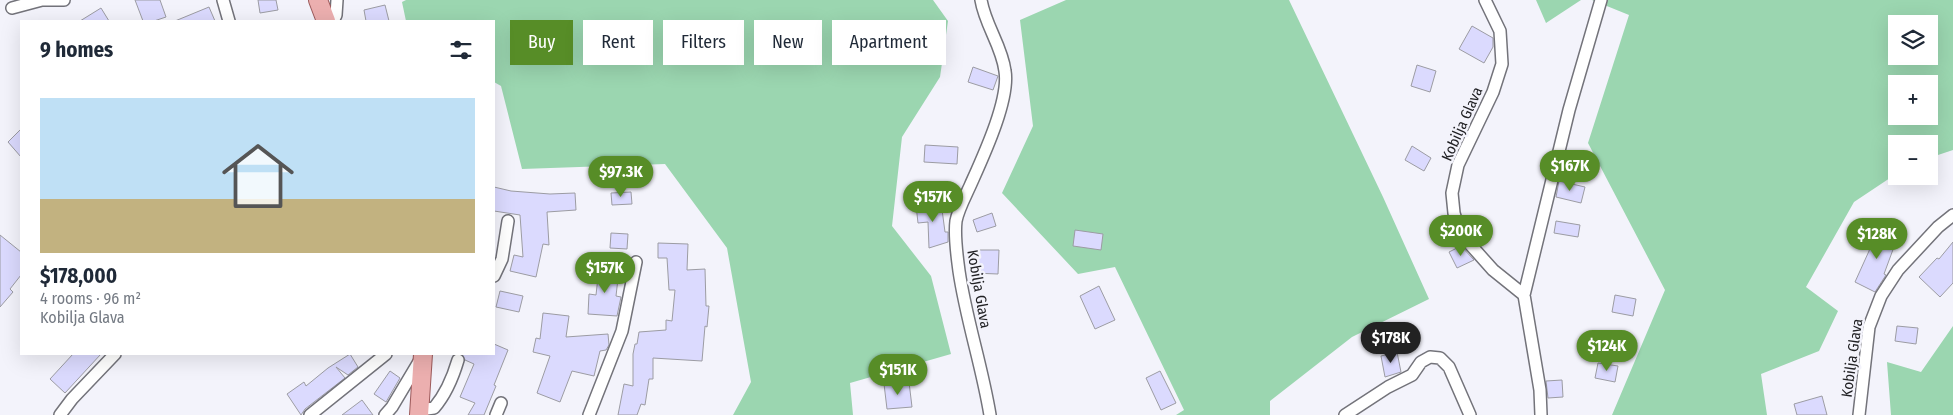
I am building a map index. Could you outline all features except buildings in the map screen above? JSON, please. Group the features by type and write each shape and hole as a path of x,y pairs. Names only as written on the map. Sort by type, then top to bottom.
{"main road":[{"path":"318,0 326,20"},
{"path":"419,412 423,355"}],"street":[{"path":"12,8 42,0 64,0"},
{"path":"223,0 229,20"},
{"path":"334,20 336,16 337,0"},
{"name":"Kobilja Glava","path":"981,0 983,13 1000,50 1006,72 1004,96 981,162 956,220 956,252 962,295 990,415"},
{"name":"Kobilja Glava","path":"1485,0 1500,31 1502,64 1493,92 1458,165 1452,193 1454,213 1460,233 1493,270 1524,295"},
{"path":"1541,415 1540,390 1524,295 1570,110 1601,0"},
{"name":"Kobilja Glava","path":"1859,415 1869,326 1881,296 1898,270 1938,227 1953,215"},
{"path":"495,274 502,259 508,221"},
{"path":"589,415 622,331 636,262"},
{"path":"60,415 72,399 113,355"},
{"path":"310,415 385,355"},
{"path":"384,415 392,407 422,355"},
{"path":"1345,415 1388,387 1412,375 1421,362 1430,357 1440,358 1449,367 1470,415"},
{"path":"419,412 434,408 441,400 454,375 458,360"},
{"path":"496,415 501,403"}],"green space":[{"path":"406,0 933,0 948,21 946,35 946,20 832,20 832,65 942,65 940,77 902,137 892,226 931,276 951,354 850,383 853,415 733,415 751,382 727,248 665,164 522,169 501,86 495,83 495,20 406,20 402,2"},
{"path":"1066,0 1289,0 1383,197 1429,299 1352,337 1270,401 1270,415 1176,415 1184,410 1115,267 1078,274 1002,193 1033,126 1020,20"},
{"path":"1536,0 1581,0 1546,23"},
{"path":"1592,0 1953,0 1953,150 1938,155 1938,135 1888,135 1888,179 1854,202 1806,287 1838,311 1819,351 1761,374 1767,415 1612,415 1665,290 1588,143 1629,15"},
{"path":"1953,326 1953,415 1891,415 1887,362 1921,372"}]}
